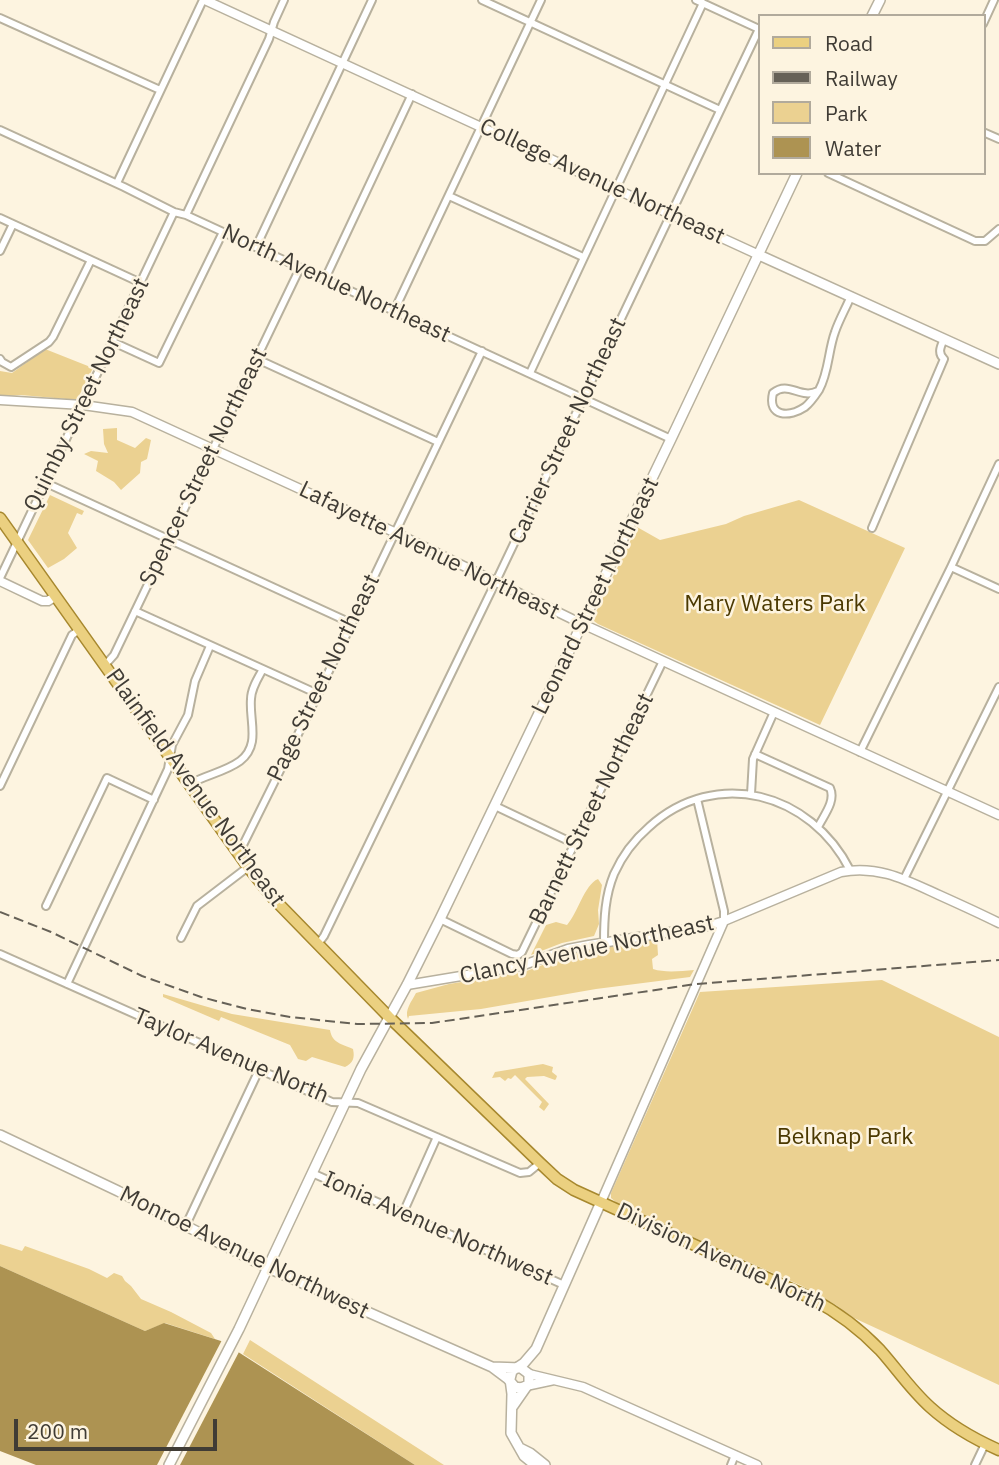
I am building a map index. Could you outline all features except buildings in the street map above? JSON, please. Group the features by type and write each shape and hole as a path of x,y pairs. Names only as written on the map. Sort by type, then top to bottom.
{"main road":[{"name":"Leonard Street Northeast","path":"169,1465 231,1345 369,1052 407,985 495,806 796,175"},
{"name":"College Avenue Northeast","path":"759,255 999,364"},
{"name":"Plainfield Avenue Northeast","path":"0,518 269,894 389,1017 540,1163 563,1183 601,1202"},
{"name":"Monroe Avenue Northwest","path":"0,1135 267,1267 490,1367 510,1382"},
{"path":"535,1465 525,1457 511,1433 511,1373 526,1362 536,1349 601,1202"},
{"name":"Division Avenue North","path":"601,1202 832,1309 872,1342 929,1406 948,1422 999,1450"},
{"path":"512,1410 530,1379 536,1349"},
{"name":"Monroe Avenue Northwest","path":"490,1367 523,1368 529,1374"},
{"path":"510,1382 519,1388 526,1386"},
{"path":"520,1448 545,1465"}],"street":[{"name":"College Avenue Northeast","path":"204,0 759,255"},
{"path":"117,183 204,0"},
{"path":"186,215 284,0"},
{"path":"256,247 372,0"},
{"path":"482,0 720,110"},
{"path":"394,311 541,0"},
{"path":"985,20 994,0"},
{"path":"530,373 665,84 699,2 758,29"},
{"path":"0,18 160,90"},
{"name":"Carrier Street Northeast","path":"318,944 496,582 758,31"},
{"path":"325,279 412,94"},
{"name":"North Avenue Northeast","path":"0,131 671,439"},
{"path":"832,175 975,241 985,242 999,229"},
{"path":"449,196 583,257"},
{"name":"Quimby Street Northeast","path":"0,579 174,212"},
{"path":"0,218 141,283"},
{"path":"0,251 13,224"},
{"path":"113,342 159,363 223,232"},
{"path":"1,361 11,367 49,342 58,330 91,260"},
{"name":"Spencer Street Northeast","path":"105,665 114,654 300,268"},
{"path":"818,391 806,395 787,388 778,389 773,393 772,404 775,410 787,414 805,407 818,391 830,359 834,333 851,296"},
{"path":"872,528 944,359 940,351 944,339"},
{"name":"Page Street Northeast","path":"236,850 243,845 318,694 482,351"},
{"path":"257,359 438,442"},
{"name":"Lafayette Avenue Northeast","path":"0,400 83,405 132,412 394,532 582,624 999,815"},
{"path":"860,752 999,464"},
{"path":"46,483 351,623"},
{"path":"951,567 999,589"},
{"path":"0,579 42,601 56,596"},
{"path":"135,611 318,694"},
{"path":"0,786 72,635 79,630"},
{"path":"67,984 168,769 172,746 188,715 198,672 210,646"},
{"name":"Barnett Street Northeast","path":"440,919 518,955 525,946 663,661"},
{"path":"190,784 234,765 246,756 253,733 251,697 263,669"},
{"path":"904,879 996,698 999,687"},
{"path":"751,794 752,764 774,712"},
{"path":"755,754 830,788 832,800 818,827"},
{"path":"46,905 107,778 154,800"},
{"path":"604,942 607,895 624,856 637,839 659,819 675,808 697,799 719,794 751,794 781,803 796,810 818,827 832,842 850,870"},
{"path":"601,1202 724,921 724,911 697,799"},
{"path":"495,806 575,844"},
{"path":"181,939 197,906 248,867"},
{"name":"Clancy Avenue Northeast","path":"407,985 521,966 568,949 708,926 841,872 859,869 878,871 904,879 999,923"},
{"name":"Taylor Avenue North","path":"0,954 332,1102 358,1103 520,1173 529,1172 540,1163"},
{"path":"186,1225 259,1070"},
{"path":"403,1213 437,1137"},
{"name":"Ionia Avenue Northwest","path":"312,1173 565,1285"},
{"path":"529,1374 586,1388 757,1465"},
{"path":"526,1386 554,1380"},
{"path":"975,1465 985,1444"},
{"path":"731,1465 735,1455"}],"green space":[{"path":"45,349 93,368 77,400 21,395 0,397 0,371 12,373"},
{"path":"117,428 117,440 135,448 146,438 151,440 147,459 141,462 140,473 121,490 114,482 96,471 98,461 84,454 91,451 108,453 103,429"},
{"path":"50,495 84,511 82,515 77,513 68,533 77,548 48,568 28,540"},
{"name":"Mary Waters Park","path":"799,500 905,548 820,725 594,621 637,527 660,540 726,524"},
{"path":"598,879 602,885 599,924 594,936 562,943 531,955 546,925 556,922 567,925 589,887"},
{"path":"657,939 658,955 652,959 653,969 694,970 690,977 596,989 481,1009 409,1016 408,1019 407,1016 416,993 449,984 524,972 584,951"},
{"name":"Belknap Park","path":"882,980 999,1037 999,1385 854,1318 802,1286 611,1198 700,992"},
{"path":"163,994 232,1014 330,1030 335,1040 353,1049 353,1060 345,1067 312,1057 306,1061 298,1059 290,1045 221,1017 219,1021 163,997"},
{"path":"543,1064 553,1067 552,1072 557,1076 555,1080 544,1076 525,1079 549,1104 544,1111 539,1107 542,1102 515,1075 505,1081 500,1077 492,1078 495,1072"},
{"path":"0,1244 22,1251 25,1246 107,1278 114,1273 122,1276 141,1299 211,1333 215,1339 165,1323 145,1331 0,1266"},
{"path":"250,1340 444,1465 415,1465 243,1354"}],"water":[{"path":"0,1266 145,1331 164,1323 221,1341 415,1465 36,1465 0,1451"}],"pier":[{"path":"222,1340 240,1350 180,1465 157,1465"}],"railway":[{"path":"0,912 51,932 142,976 201,997 290,1017 357,1024 432,1023 696,984 999,960"}]}
